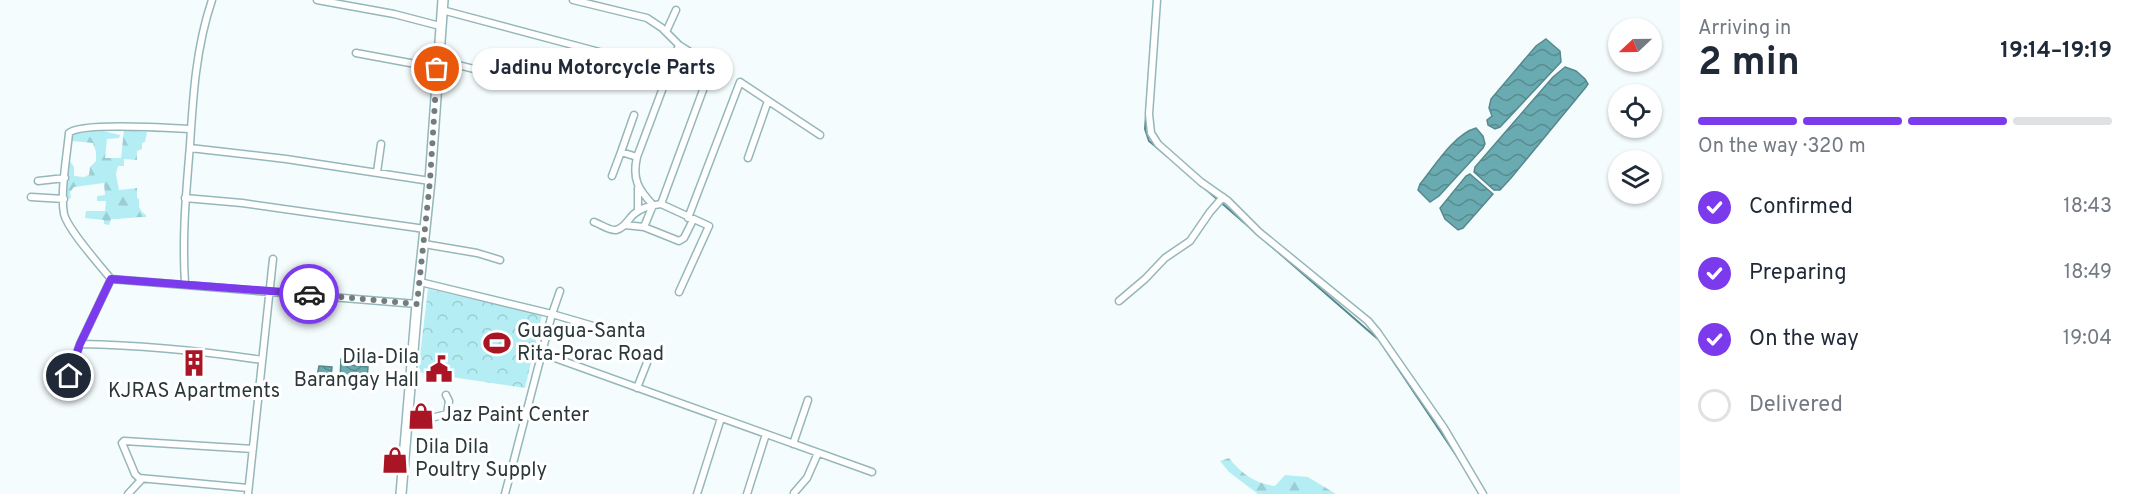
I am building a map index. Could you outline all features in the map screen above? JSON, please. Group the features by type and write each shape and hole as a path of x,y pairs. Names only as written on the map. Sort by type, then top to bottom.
{"main road":[{"path":"401,494 430,181 442,5"}],"street":[{"path":"185,284 183,244 191,129 200,44 212,0"},
{"path":"317,0 394,14 440,26"},
{"path":"573,0 642,16 654,22 680,45 706,62 710,71 657,204 644,227"},
{"path":"1157,0 1149,114 1151,133 1158,144 1221,200 1373,327 1444,428 1483,494"},
{"path":"442,5 633,61"},
{"path":"666,32 676,10"},
{"path":"679,292 709,226 657,204 644,195 634,173 637,157 680,45"},
{"path":"356,53 437,64 514,79"},
{"path":"625,225 644,227 679,241 684,238 740,82 820,135"},
{"path":"748,158 768,101"},
{"path":"612,176 634,115"},
{"path":"191,129 104,127 74,129 69,133 65,178 65,215 70,226 111,279 417,304"},
{"path":"377,172 381,144"},
{"path":"190,147 430,181"},
{"path":"621,152 637,157"},
{"path":"38,181 65,178"},
{"path":"638,185 638,212"},
{"path":"31,197 64,199"},
{"path":"185,198 242,203 425,229"},
{"path":"1119,301 1165,258 1190,241 1221,200"},
{"path":"594,222 615,230 625,225 638,212 657,204"},
{"path":"424,244 477,253 500,260"},
{"path":"253,449 123,442 135,474 142,479 248,491 253,449 273,260"},
{"path":"63,392 80,344 111,279"},
{"path":"420,282 600,328"},
{"path":"505,494 541,353 560,291"},
{"path":"80,344 122,344 179,349 262,360"},
{"path":"541,353 872,472"},
{"path":"637,388 650,355"},
{"path":"407,424 447,414 449,401 446,395"},
{"path":"794,444 808,400"},
{"path":"697,494 722,418"},
{"path":"747,494 766,434"},
{"path":"794,493 807,478 818,453"},
{"path":"128,494 142,479"}],"green space":[{"path":"124,130 147,132 142,149 137,151 137,160 124,159 124,166 118,166 116,174 119,190 137,188 139,207 146,217 111,219 109,225 104,224 104,220 85,218 86,211 105,211 106,201 97,201 97,196 105,195 104,183 74,187 70,192 71,198 66,199 67,169 70,161 74,167 74,176 84,177 89,175 90,167 96,161 93,143 72,141 73,132 103,131 120,135 119,138 107,139 105,158 121,158"},
{"path":"428,289 542,315 525,388 418,372"},
{"path":"1229,458 1244,473 1261,483 1275,486 1285,475 1308,477 1336,494 1258,494 1229,472 1220,461"}],"water":[{"path":"1546,39 1560,51 1561,62 1500,127 1495,129 1488,125 1487,120 1492,116 1489,108 1491,99 1536,46"},
{"path":"1565,67 1576,71 1588,84 1511,178 1500,190 1494,190 1474,172 1475,167 1553,77"},
{"path":"1476,128 1483,136 1485,144 1483,148 1439,196 1430,202 1418,190 1420,184 1452,144 1468,131"},
{"path":"1470,174 1493,194 1463,228 1458,230 1445,219 1440,208"},
{"path":"341,359 351,359 351,365 368,367 367,380 340,378"},
{"path":"319,366 332,367 331,377 317,376"}],"waterway":[{"path":"1151,43 1145,129 1149,141 1168,157"},
{"path":"1202,186 1256,233"},
{"path":"1263,239 1379,340 1462,464"}],"way so far":[{"path":"309,294 417,304 430,181 437,69"}],"place":[{"name":"Jadinu Motorcycle Parts","path":"437,69"},
{"name":"Guagua-Santa Rita-Porac Road","path":"497,343"},
{"name":"KJRAS Apartments","path":"194,363"},
{"name":"Dila-Dila Barangay Hall","path":"439,369"},
{"name":"Jaz Paint Center","path":"421,416"},
{"name":"Dila Dila Poultry Supply","path":"395,460"}],"route":[{"path":"69,376 80,344 111,279 309,294"}]}
